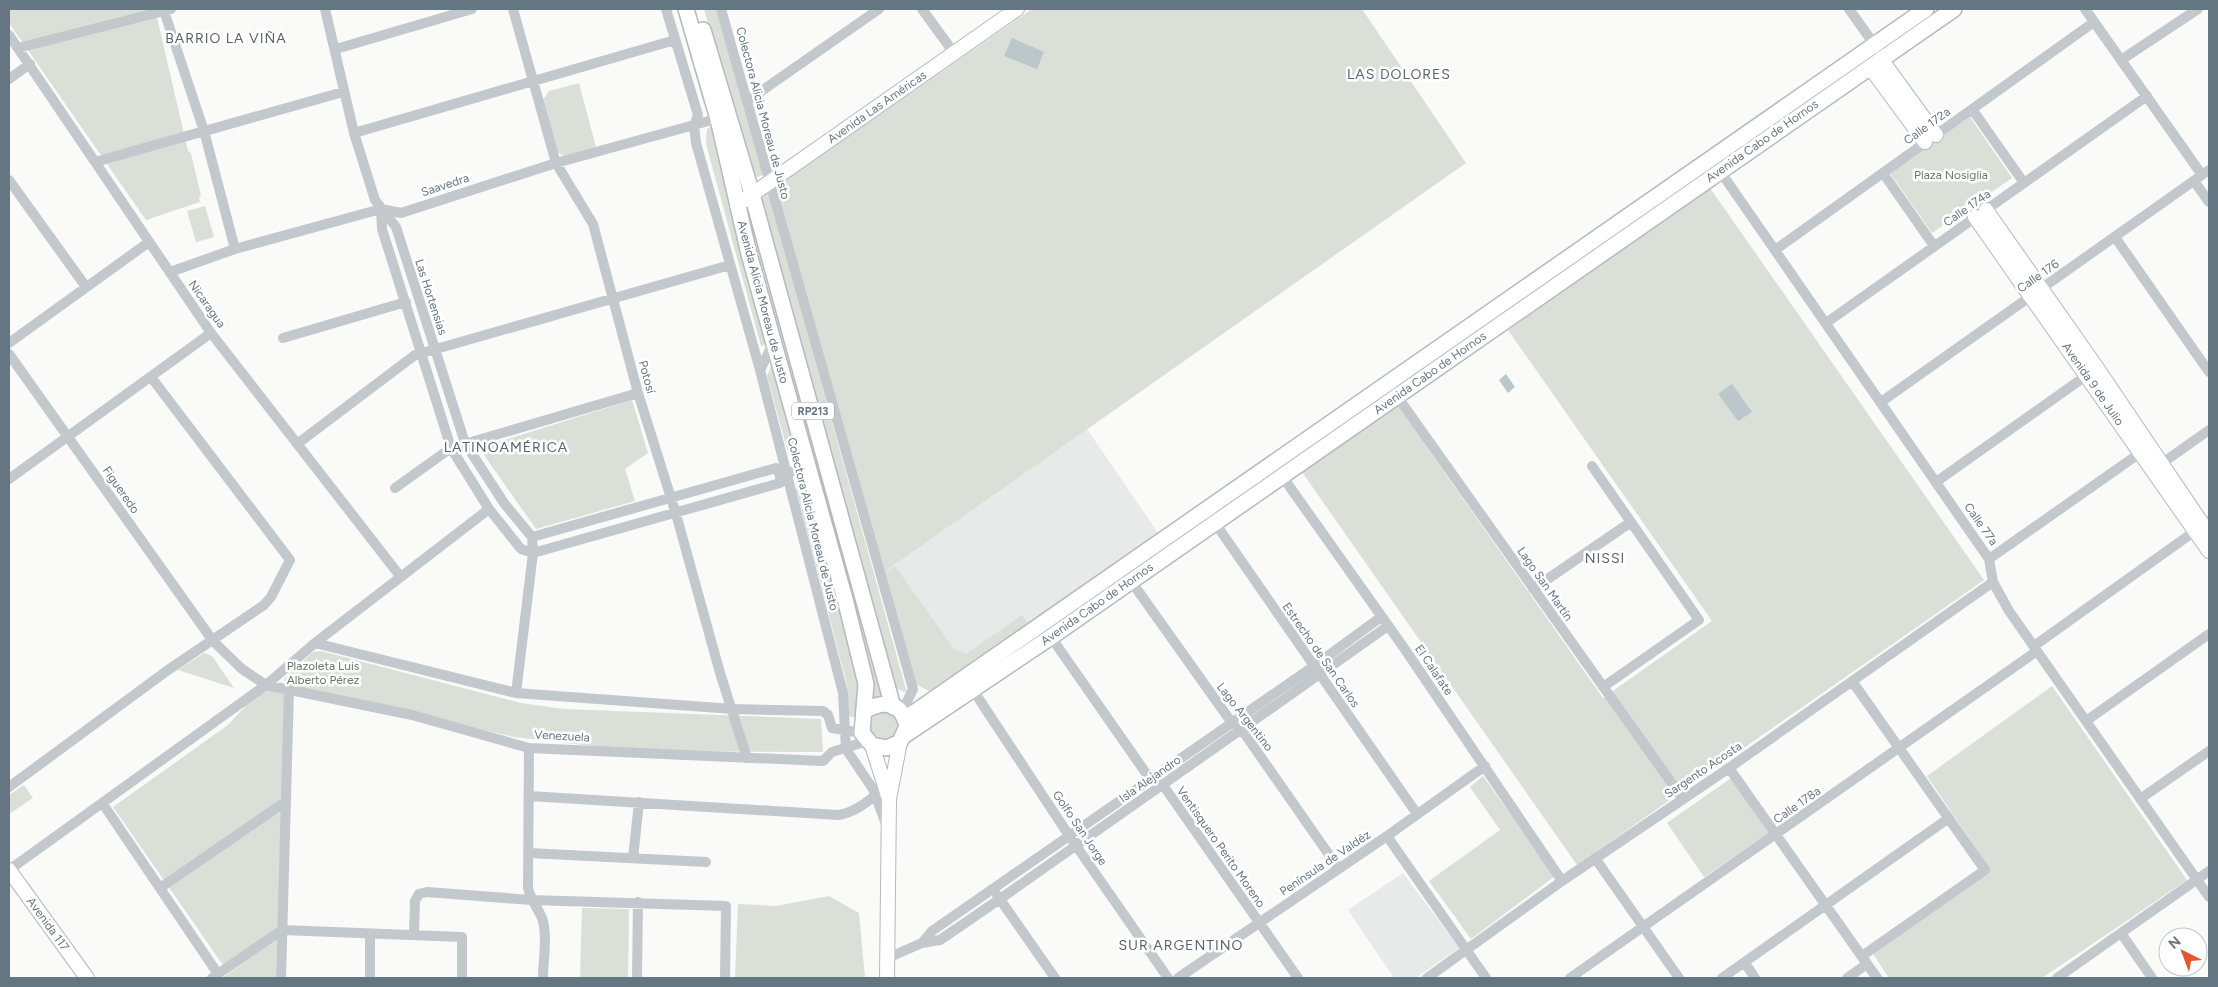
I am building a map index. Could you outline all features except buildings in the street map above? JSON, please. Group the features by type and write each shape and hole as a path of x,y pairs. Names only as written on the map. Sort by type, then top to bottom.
{"main road":[{"name":"Avenida Alicia Moreau de Justo","path":"686,9 752,194 900,713 907,726 882,797"},
{"name":"Avenida Alicia Moreau de Justo","path":"696,9 723,117 738,205 773,344 845,598 866,684 864,711 867,740 882,797 888,836 887,978"},
{"name":"Avenida Las Américas","path":"738,205 1017,9"},
{"name":"Avenida Cabo de Hornos","path":"900,713 1210,517 1392,390 1926,9"},
{"name":"Avenida Cabo de Hornos","path":"902,738 1131,580 1210,517 1282,476 1392,390 1720,171 1954,9"},
{"path":"1878,61 1931,138"},
{"name":"Avenida 9 de Julio","path":"1981,214 2092,372 2161,464 2204,528 2209,552"},
{"name":"Avenida 9 de Julio","path":"2092,372 2140,453 2204,528"},
{"path":"864,711 884,703 900,713"},
{"path":"867,740 886,748 902,738"},
{"name":"Avenida 117","path":"9,870 87,978"}],"street":[{"path":"18,48 166,9 204,131 235,250"},
{"path":"325,9 336,49 343,92 354,133 375,200 381,209"},
{"path":"336,49 472,9"},
{"name":"Potosí","path":"513,9 556,163 593,224 638,392 676,514 720,673 747,758"},
{"name":"Colectora Alicia Moreau de Justo","path":"666,9 698,115 694,126 696,143 760,370 784,474 843,693 846,749"},
{"name":"Colectora Alicia Moreau de Justo","path":"721,9 913,689 900,713"},
{"path":"747,101 879,9"},
{"path":"922,9 954,53"},
{"path":"1849,9 1875,45 1878,61"},
{"path":"2085,9 2202,175 2209,202"},
{"path":"2121,60 2198,9"},
{"name":"Calle 172a","path":"1775,250 2094,22"},
{"name":"Nicaragua","path":"9,35 211,333 400,576"},
{"path":"354,133 675,40"},
{"path":"9,79 30,64"},
{"path":"95,162 343,92"},
{"name":"Calle 174a","path":"1826,323 2147,96"},
{"path":"1972,109 2024,183"},
{"name":"Saavedra","path":"170,272 235,250 381,209 401,213 556,163 723,117"},
{"name":"Calle 77a","path":"1720,171 1989,559 1993,582 2009,611 2209,897"},
{"path":"1883,173 1934,246"},
{"name":"Calle 176","path":"1881,402 2202,175"},
{"path":"9,180 86,286"},
{"name":"Las Hortensias","path":"381,209 382,229 451,448 489,509 521,550 533,553"},
{"name":"Las Hortensias","path":"381,209 396,227 465,443 504,502 532,537"},
{"path":"2115,237 2209,372"},
{"path":"9,343 149,242"},
{"path":"297,444 415,355 422,352 730,265"},
{"path":"283,338 406,302"},
{"path":"9,479 211,333"},
{"path":"760,370 773,344"},
{"name":"Figueredo","path":"9,354 213,641"},
{"path":"1936,482 2092,372"},
{"path":"9,787 168,670 264,605 271,597 290,560 151,377"},
{"name":"Lago San Martín","path":"1392,390 1683,799"},
{"path":"396,488 451,448 638,392"},
{"path":"2161,464 2209,430"},
{"path":"1989,559 2140,453"},
{"path":"1592,466 1699,620 1603,687"},
{"path":"533,553 780,483 784,474 807,467"},
{"path":"516,693 533,553 532,537 776,468 784,474"},
{"name":"El Calafate","path":"1282,476 1485,766 1562,881"},
{"path":"9,870 266,684 400,576 489,509"},
{"name":"Estrecho de San Carlos","path":"1210,517 1417,814"},
{"path":"1533,589 1631,522"},
{"name":"Calle 178a","path":"1570,978 1899,748 2204,528"},
{"name":"Lago Argentino","path":"1131,580 1232,723 1242,730 1339,868"},
{"name":"Sargento Acosta","path":"1427,978 1562,881 1729,768 1993,582"},
{"name":"Isla Alejandro","path":"922,943 932,931 1314,666 1381,617"},
{"name":"Isla Alejandro","path":"887,962 892,956 922,943 940,940 1320,676 1388,626"},
{"path":"2086,721 2209,634"},
{"path":"1051,637 1150,779"},
{"name":"Venezuela","path":"213,641 242,670 266,684 412,715 529,748 632,751 823,761 832,752 846,749 867,740"},
{"path":"315,643 516,693 733,709 823,711 828,714 832,728 844,730 867,740"},
{"path":"1847,978 1865,960 1985,870 1852,681"},
{"path":"281,978 289,689"},
{"name":"Golfo San Jorge","path":"973,690 1070,836 1168,978"},
{"path":"529,748 528,888 531,900 542,918 544,930 543,978"},
{"path":"530,796 846,814 882,797 846,749"},
{"path":"2140,799 2209,751"},
{"name":"Península de Valdéz","path":"1178,978 1260,924 1485,766"},
{"path":"1729,768 1877,978"},
{"name":"Ventisquero Perito Moreno","path":"1150,779 1163,785 1298,978"},
{"path":"160,888 285,802"},
{"path":"633,858 639,802"},
{"path":"102,804 160,888 215,976 282,930 462,937 462,978"},
{"path":"1722,978 1949,818"},
{"path":"1387,836 1486,978"},
{"path":"529,853 706,862"},
{"path":"1595,858 1679,978"},
{"path":"2057,978 2209,871"},
{"path":"993,890 1055,978"},
{"path":"414,934 415,901 418,894 427,892 531,900 726,906 725,978"},
{"path":"637,978 638,902"},
{"path":"2121,933 2152,978"},
{"path":"370,934 370,978"},
{"path":"1745,962 1755,978"}],"shaded area":[{"path":"1012,38 1044,52 1037,69 1004,56"},
{"path":"1506,374 1515,387 1508,393 1499,380"},
{"path":"1732,384 1752,412 1738,421 1718,394"},
{"path":"1087,429 1160,536 933,691 919,682 883,571"},
{"path":"1403,873 1459,948 1415,978 1394,978 1348,910"}],"green space":[{"path":"9,9 155,9 188,151 191,153 201,196 199,197 200,202 146,220 9,23"},
{"path":"677,9 683,9 710,102 704,104"},
{"path":"704,9 720,9 768,173 752,179"},
{"path":"1032,9 1362,9 1466,163 881,574 771,190"},
{"path":"579,83 596,147 564,156 557,152 543,100 549,91"},
{"name":"Plaza Nosiglia","path":"1970,117 2012,178 1932,233 1890,173"},
{"path":"715,124 733,220 768,344 761,346 706,144 707,129"},
{"path":"1710,188 1984,580 1577,865 1302,472 1397,405 1603,698 1712,621 1508,330"},
{"path":"768,191 907,693 893,687 756,197"},
{"path":"205,206 214,237 196,242 187,211"},
{"path":"752,206 885,695 870,702 742,209"},
{"path":"773,361 798,453 789,456 767,376"},
{"path":"632,400 648,453 625,469 635,501 536,529 479,448"},
{"path":"806,484 859,680 858,718 849,716 847,685 796,489"},
{"path":"895,566 954,649 966,654 1022,615 1028,623 929,691 917,685 883,574"},
{"name":"Plazoleta Luis Alberto Pérez","path":"321,651 521,703 564,709 821,719 823,752 637,751 514,737 286,685 284,679 313,652"},
{"path":"204,653 212,656 234,688 178,670"},
{"path":"2052,686 2187,880 2042,978 1889,978 1871,951 1990,869 1927,776"},
{"path":"261,689 292,691 284,923 223,965 113,807 228,725"},
{"path":"891,711 901,722 894,741 878,741 871,730 871,720 878,714"},
{"path":"1483,776 1555,876 1471,939 1429,881 1500,830 1470,787"},
{"path":"1731,778 1769,833 1704,877 1667,823"},
{"path":"24,785 33,798 9,814 9,795"},
{"path":"829,896 859,913 865,978 735,978 738,904 776,906"},
{"path":"582,908 629,909 628,978 580,978"},
{"path":"277,939 276,978 222,978"}],"district":[{"name":"BARRIO LA VIÑA","path":"226,38"},
{"name":"LAS DOLORES","path":"1399,74"},
{"name":"LATINOAMÉRICA","path":"506,447"},
{"name":"NISSI","path":"1605,558"},
{"name":"SUR ARGENTINO","path":"1181,945"}]}
